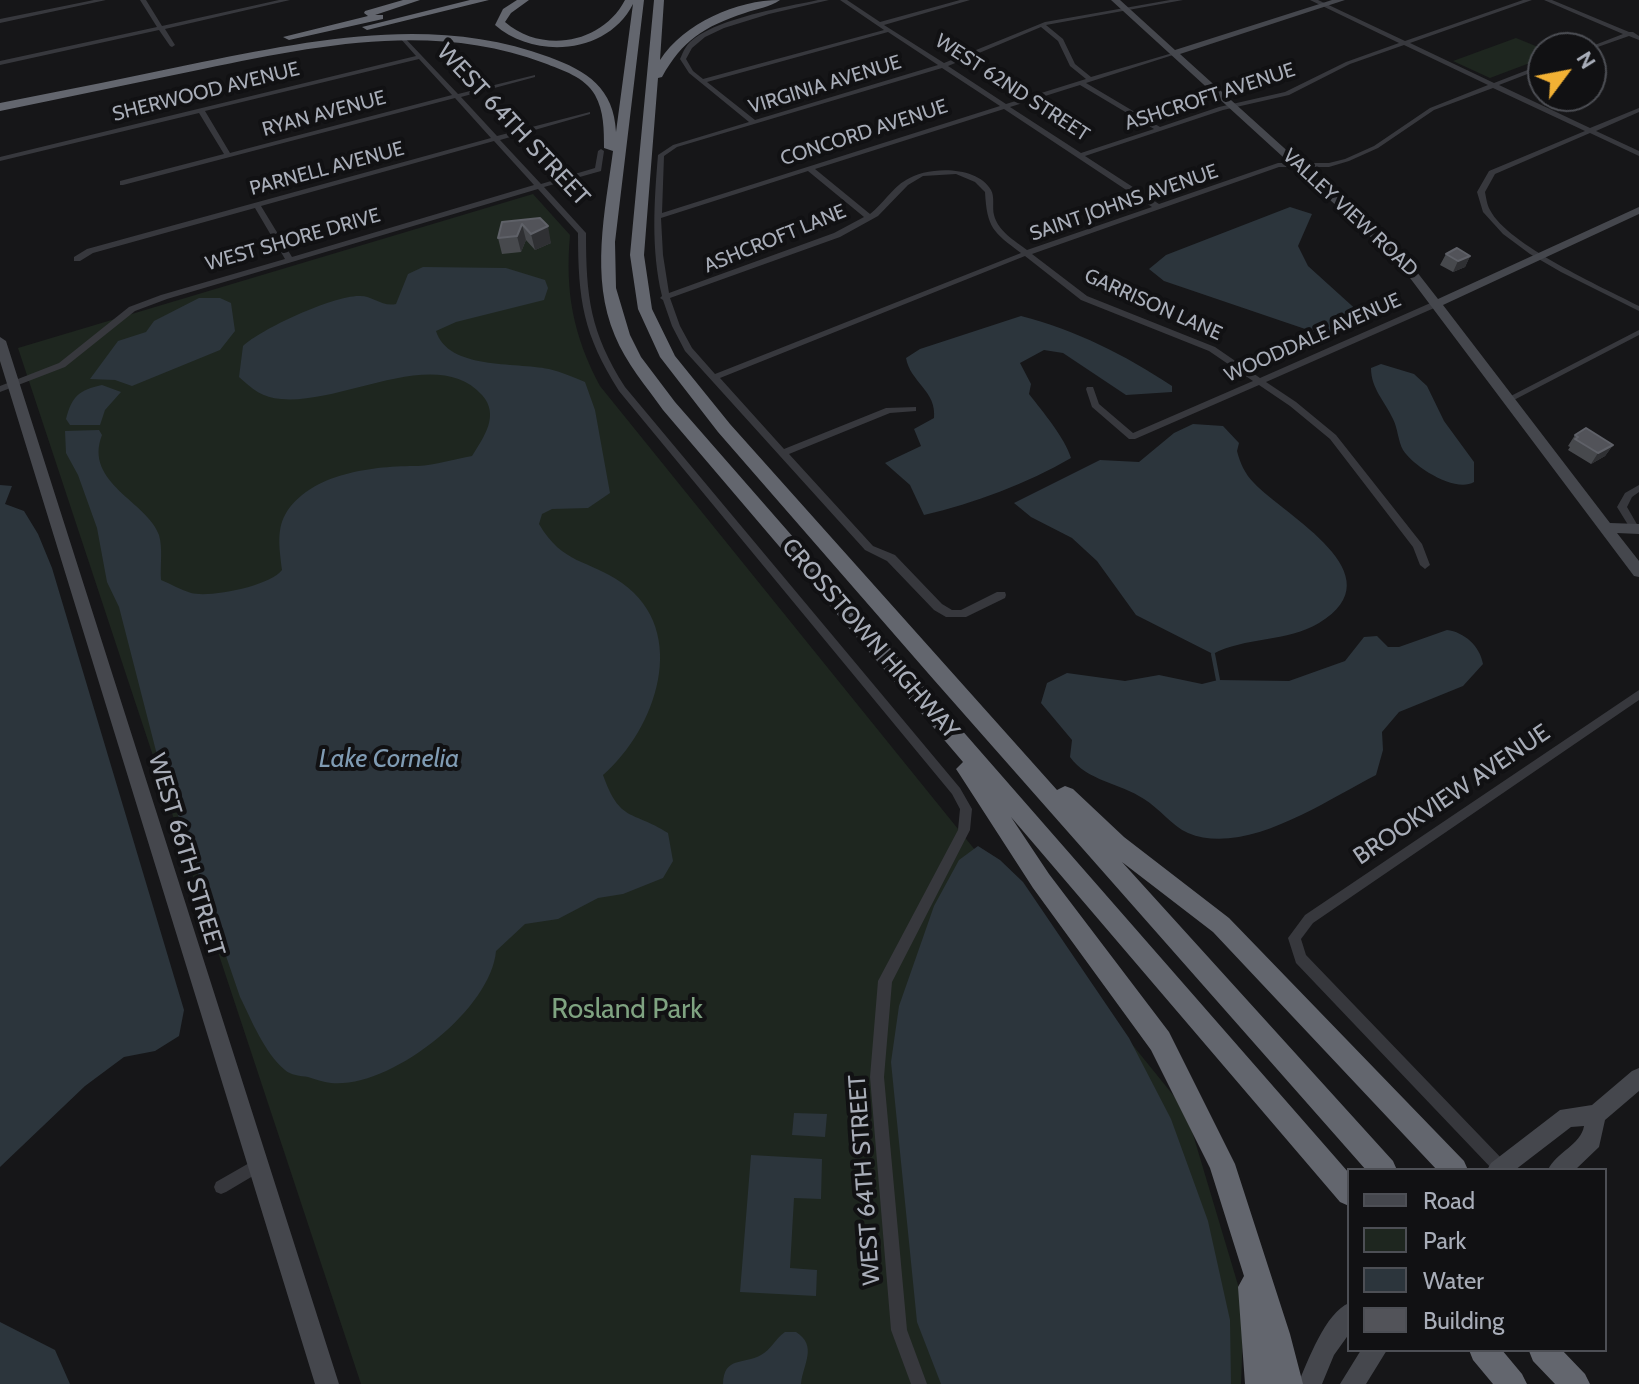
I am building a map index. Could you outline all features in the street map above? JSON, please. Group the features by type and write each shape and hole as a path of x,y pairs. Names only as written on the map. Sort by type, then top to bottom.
{"highway":[{"path":"294,36 415,0"},
{"path":"0,98 453,0"},
{"path":"0,107 484,0"},
{"path":"524,0 507,11 499,23 512,35 553,43 581,40 610,28 630,0"},
{"name":"CROSSTOWN HIGHWAY","path":"639,0 607,265 609,288 622,335 641,370 1347,1191"},
{"name":"CROSSTOWN HIGHWAY","path":"659,0 637,255 641,292 660,345 677,372 724,428 1382,1168"},
{"path":"652,85 667,54 689,35 723,17 775,0"},
{"path":"148,76 390,35 444,34 497,43 569,67 603,93 611,116 612,220"},
{"path":"941,675 1116,844 1221,925 1453,1168"},
{"path":"911,686 1041,881 1160,1041 1222,1164 1288,1384"},
{"path":"1248,1247 1260,1384"},
{"path":"1485,1352 1512,1384"},
{"path":"1544,1352 1573,1384"}],"street":[{"path":"0,21 103,0"},
{"path":"143,0 172,45"},
{"path":"0,63 287,0"},
{"path":"754,123 691,72 684,53 700,35 826,0"},
{"name":"WEST 62ND STREET","path":"843,0 1159,208"},
{"path":"880,24 967,0"},
{"name":"VALLEY VIEW ROAD","path":"1115,0 1402,260 1438,303 1639,572"},
{"name":"VIRGINIA AVENUE","path":"657,217 664,151 943,66 1042,25 1180,0"},
{"path":"1313,0 1639,154"},
{"path":"1042,25 1061,40 1072,65 1091,80 1341,0"},
{"name":"ASHCROFT AVENUE","path":"1080,156 1234,106 1287,94 1339,67 1529,0"},
{"path":"1547,0 1639,38"},
{"path":"703,81 889,30"},
{"path":"1607,41 1639,30"},
{"name":"WEST 64TH STREET","path":"403,38 582,233 581,291 587,315 600,352 622,389 956,791 966,809 964,830 950,861 885,981 878,1085 899,1330 919,1384"},
{"name":"SHERWOOD AVENUE","path":"0,159 420,57"},
{"name":"SAINT JOHNS AVENUE","path":"713,378 1025,254 1278,165 1329,165 1363,154 1432,109 1527,72"},
{"name":"RYAN AVENUE","path":"123,183 533,76"},
{"name":"CONCORD AVENUE","path":"657,217 1091,80"},
{"path":"1082,83 1159,129"},
{"path":"201,110 228,155"},
{"path":"1639,110 1502,167 1484,180 1478,196 1486,216 1522,245 1639,309"},
{"name":"PARNELL AVENUE","path":"77,259 90,251 588,113"},
{"name":"WEST SHORE DRIVE","path":"7,387 62,365 132,309 598,169 601,151"},
{"path":"810,169 869,217"},
{"name":"ASHCROFT LANE","path":"664,298 808,247 869,217 911,178 932,172 957,172 985,185 994,225 1025,254"},
{"path":"257,205 290,260"},
{"name":"WOODDALE AVENUE","path":"1090,389 1095,405 1132,437 1438,303 1639,210"},
{"path":"657,217 664,298 674,327 713,378 869,548 891,558 938,607 950,614 962,614 1001,595"},
{"name":"GARRISON LANE","path":"1025,254 1084,298 1186,337 1261,381 1333,437 1418,546 1425,565"},
{"path":"1509,399 1639,332"},
{"name":"WEST 66TH STREET","path":"0,341 7,387 327,1384"},
{"path":"783,453 889,410 913,409"},
{"path":"1636,527 1622,507 1628,495 1639,488"},
{"path":"1608,528 1636,527"},
{"name":"BROOKVIEW AVENUE","path":"1499,1168 1301,959 1294,938 1309,919 1639,694"},
{"path":"1501,1168 1567,1117 1596,1115 1639,1078"},
{"path":"1561,1168 1592,1140 1596,1115"},
{"path":"221,1187 258,1165"},
{"path":"1310,1384 1326,1347 1347,1317"},
{"path":"1352,1384 1374,1352"}],"green space":[{"path":"1516,38 1527,42 1527,64 1490,78 1453,61"},
{"name":"Rosland Park","path":"533,194 570,235 569,275 573,313 583,349 600,386 1186,1111 1244,1305 1241,1384 361,1384 18,348"}],"water":[{"path":"1290,207 1312,214 1298,246 1308,266 1361,314 1358,320 1328,333 1314,332 1164,281 1149,269 1166,255"},
{"name":"Lake Cornelia","path":"423,267 506,268 545,280 548,288 544,300 456,322 436,331 443,344 468,358 549,369 585,382 595,410 610,493 588,508 552,509 542,514 539,524 557,547 622,583 643,603 655,627 660,653 658,680 650,707 638,733 622,756 603,775 615,801 622,808 668,833 673,861 663,878 623,894 598,898 558,919 525,924 496,951 490,974 476,997 434,1041 381,1073 355,1081 331,1083 285,1070 265,1045 240,997 156,751 119,607 107,582 97,528 78,475 66,453 65,431 99,430 102,435 99,452 101,466 119,491 153,523 159,535 161,580 187,592 200,594 239,589 265,581 282,570 282,521 296,501 310,489 345,474 364,470 425,465 472,456 485,434 490,410 482,395 463,381 440,375 415,375 332,394 281,399 258,392 239,377 243,346 265,331 298,314 348,297 365,296 386,304 396,304 408,274"},
{"path":"199,298 220,298 231,303 235,331 220,350 132,386 115,380 90,379 118,341 146,332 154,321"},
{"path":"1021,316 1061,328 1118,354 1172,386 1172,392 1126,395 1063,353 1044,350 1020,363 1031,384 1029,394 1059,434 1071,458 1000,492 924,515 910,485 885,463 921,446 914,429 934,418 928,393 912,374 906,358 920,349"},
{"path":"1381,364 1414,374 1427,386 1444,421 1474,462 1474,482 1456,484 1446,481 1408,457 1393,419 1373,382 1371,368"},
{"path":"102,385 121,392 105,410 100,425 70,425 66,419 74,399 88,389"},
{"path":"1193,424 1223,426 1239,443 1238,455 1251,480 1309,529 1342,566 1347,586 1340,605 1319,623 1294,633 1238,645 1213,654 1136,615 1097,561 1072,538 1031,517 1014,503 1100,460 1139,462 1174,433"},
{"path":"0,485 12,486 5,504 24,511 38,534 52,568 184,1010 179,1036 155,1051 124,1057 85,1086 0,1167"},
{"path":"1447,630 1470,641 1483,664 1463,686 1399,712 1382,732 1383,750 1376,775 1284,823 1234,838 1210,838 1188,833 1144,799 1085,771 1070,757 1072,740 1041,703 1047,683 1067,673 1125,681 1159,675 1202,684 1218,680 1289,681 1345,661 1364,637 1377,636 1388,647 1399,647"},
{"path":"978,846 1000,860 1023,882 1129,1038 1171,1119 1208,1221 1230,1320 1231,1384 941,1384 917,1322 891,1062 899,1006 934,906 959,860"},
{"path":"794,1113 827,1114 825,1137 792,1135"},
{"path":"751,1155 822,1159 821,1199 794,1198 790,1268 817,1270 816,1296 740,1292"},
{"path":"0,1322 55,1350 70,1384 0,1384"},
{"path":"785,1332 796,1332 803,1337 808,1349 801,1384 723,1384 724,1375 731,1365 761,1355"}],"building":[{"path":"540,218 548,226 531,234 522,224 517,236 498,238 502,222"},
{"path":"1457,248 1470,256 1458,261 1446,254"},
{"path":"1586,428 1613,445 1598,453 1575,439 1578,437 1575,435"}],"waterway":[{"path":"1213,654 1218,680"}]}
